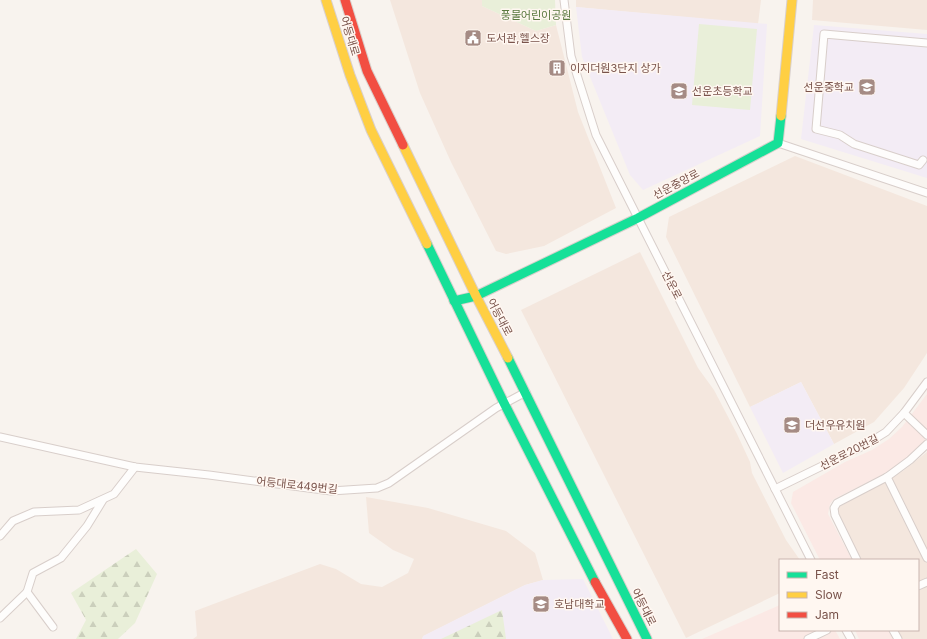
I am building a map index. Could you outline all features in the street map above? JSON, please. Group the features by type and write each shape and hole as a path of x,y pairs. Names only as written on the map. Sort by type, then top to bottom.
{"main road":[{"name":"어등대로","path":"326,0 350,75 371,130 504,403 587,568 627,639"},
{"name":"어등대로","path":"345,0 367,71 476,296 526,392 607,561 648,639"},
{"path":"778,143 792,0"},
{"name":"선운중앙로","path":"454,301 476,296 638,218 778,143"}],"street":[{"name":"선운로","path":"564,0 571,56 586,109 596,135 810,559"},
{"path":"923,160 919,165 854,144 840,135 816,129 824,34 927,43"},
{"path":"778,143 927,193"},
{"name":"선운로20번길","path":"775,489 886,432 904,413 927,382"},
{"name":"어등대로449번길","path":"0,437 135,467 209,474 331,491 377,488 389,483 504,403 526,392"},
{"path":"904,413 927,435"},
{"path":"857,559 835,514 834,508 837,503 887,477 910,460 927,444"},
{"path":"0,536 13,522 34,512 79,510 103,500 114,494 135,467"},
{"path":"887,477 927,558"},
{"path":"0,618 27,592 33,573 61,558 87,526 103,500"},
{"path":"27,592 53,627"},
{"path":"808,639 825,631"}],"shaded area":[{"path":"390,0 482,0 482,6 536,31 556,25 578,112 616,208 544,246 506,254 496,251 451,162 420,93"},
{"path":"576,0 761,0 758,24 576,7"},
{"path":"813,0 927,0 927,30 812,20"},
{"name":"선운초등학교","path":"576,7 767,24 760,136 643,190 630,175 582,57"},
{"name":"선운중학교","path":"814,25 927,34 927,178 801,139"},
{"path":"795,156 927,206 927,353 904,388 874,422 834,444 801,382 750,407 666,237 669,217"},
{"path":"640,252 698,368 714,390 737,434 750,462 752,473 786,540 799,559 779,559 779,593 686,638 521,310"},
{"name":"더선우유치원","path":"801,382 834,444 783,473 750,407"},
{"path":"927,394 927,438 905,461 880,476 834,499 830,504 828,514 851,559 819,559 791,503 793,492 845,462 872,450 889,439 902,427"},
{"path":"927,452 927,639 901,639 897,631 919,631 919,559 859,559 838,517 837,508 903,471"},
{"path":"366,497 428,508 506,531 535,553 543,580 525,585 424,636 422,639 193,639 197,636 195,611 320,564 336,569 361,584 382,587 408,573 414,559 393,550 369,533"},
{"name":"호남대학교","path":"583,579 613,639 422,639 423,636 525,585 543,580"},
{"path":"779,605 779,631 836,631 840,639 702,639"},
{"path":"855,631 889,631 893,639 859,639"}],"green space":[{"name":"풍물어린이공원","path":"482,0 555,0 556,25 536,31 482,6"},
{"path":"699,24 757,29 750,110 692,105"},
{"path":"136,549 157,574 135,623 118,639 76,639 86,620 71,593"},
{"path":"502,610 506,639 441,639"}],"traffic: fast":[{"path":"454,301 476,296 638,218 778,143 781,116"},
{"path":"427,244 504,403 595,582"},
{"path":"508,358 647,639"}],"traffic: slow":[{"path":"326,0 350,75 371,130 427,244"},
{"path":"781,116 792,0"},
{"path":"403,145 476,296 508,358"}],"traffic: jam":[{"path":"345,0 367,71 403,145"},
{"path":"595,582 627,639"}],"place":[{"name":"도서관,헬스장","path":"473,38"},
{"name":"이지더원3단지 상가","path":"557,68"},
{"name":"선운중학교","path":"867,87"},
{"name":"선운초등학교","path":"679,91"},
{"name":"더선우유치원","path":"792,425"},
{"name":"호남대학교","path":"541,604"}]}
